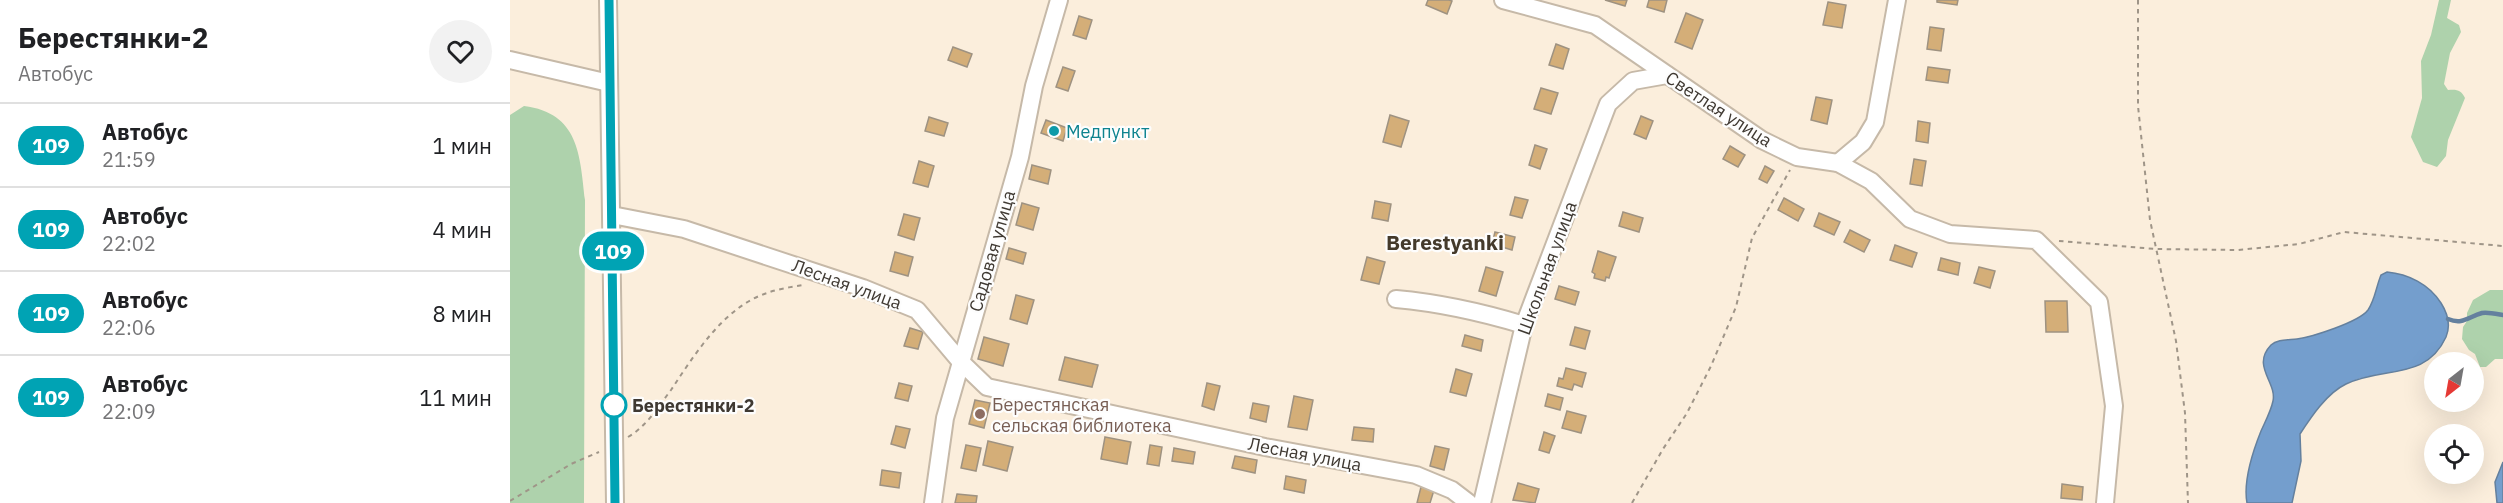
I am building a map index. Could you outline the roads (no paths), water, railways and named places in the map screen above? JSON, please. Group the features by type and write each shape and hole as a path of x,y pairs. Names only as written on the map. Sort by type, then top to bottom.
{"street":[{"path":"609,0 615,503"},
{"name":"Садовая улица","path":"933,503 945,418 1020,157 1034,86 1059,0"},
{"name":"Светлая улица","path":"1503,0 1595,25 1762,140 1797,157 1838,163 1871,181 1910,219 1950,234 2036,240 2099,302 2114,406 2105,503"},
{"path":"1838,163 1863,142 1875,122 1897,0"},
{"path":"510,60 609,82"},
{"name":"Школьная улица","path":"1482,503 1524,325 1608,104 1633,81 1667,75"},
{"name":"Лесная улица","path":"612,214 684,229 863,288 917,310 960,361 987,387 1264,447 1416,475 1452,490 1469,503"},
{"path":"1396,299 1439,303 1524,325"}],"water":[{"path":"2387,272 2403,275 2430,290 2447,315 2446,337 2436,352 2424,352 2424,362 2415,366 2360,379 2332,393 2314,413 2300,434 2301,461 2292,503 2247,503 2246,485 2250,466 2273,401 2272,387 2264,367 2263,360 2266,353 2276,342 2324,332 2363,315 2372,302 2381,275"},
{"path":"2503,462 2503,503 2497,503 2495,482"}],"waterway":[{"path":"2448,319 2462,321 2484,313 2503,315"}],"place":[{"name":"Медпункт","path":"1054,131"},
{"name":"Берестянки-2","path":"614,405"},
{"name":"Берестянская сельская библиотека","path":"980,414"}],"district":[{"name":"Berestyanki","path":"1445,242"}]}
